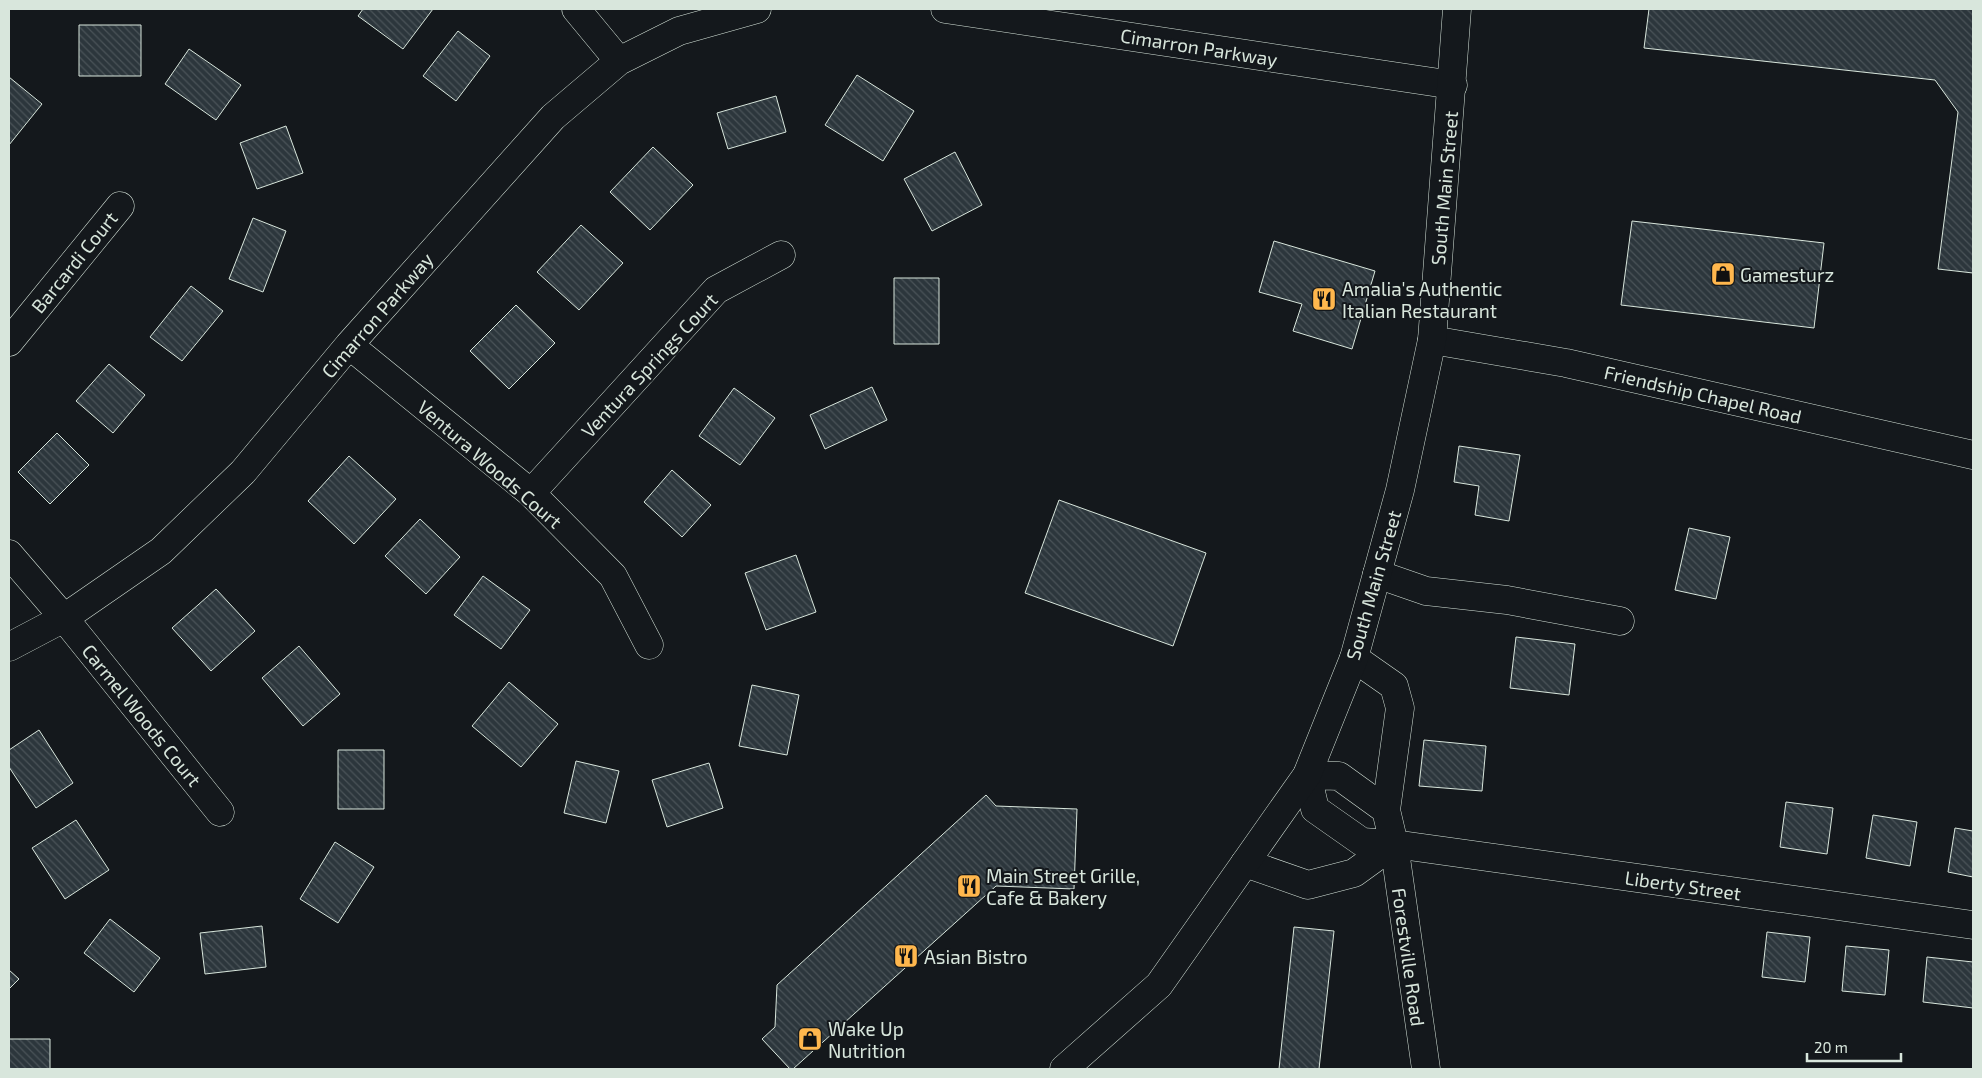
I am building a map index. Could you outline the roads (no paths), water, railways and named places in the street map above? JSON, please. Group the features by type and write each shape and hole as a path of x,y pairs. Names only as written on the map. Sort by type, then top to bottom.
{"street":[{"path":"576,9 620,61"},
{"name":"Cimarron Parkway","path":"9,647 64,618 161,551 243,472 349,345 553,116 620,61 680,31 757,9"},
{"name":"Cimarron Parkway","path":"945,9 1453,85"},
{"name":"South Main Street","path":"1064,1069 1159,985 1307,775 1354,658 1400,490 1432,340 1453,85 1457,9"},
{"name":"Barcardi Court","path":"9,342 120,206"},
{"name":"Ventura Springs Court","path":"531,493 716,290 781,255"},
{"name":"Friendship Chapel Road","path":"1432,340 1566,364 1973,455"},
{"name":"Ventura Woods Court","path":"349,345 531,493 613,576 649,645"},
{"name":"Carmel Woods Court","path":"9,554 64,618 220,812"},
{"path":"1377,574 1426,591 1507,600 1620,621"},
{"path":"1354,658 1394,686 1400,708 1386,810 1339,776 1307,775 1315,809 1362,842 1394,844"},
{"name":"Forestville Road","path":"1386,810 1394,844 1426,1069"},
{"path":"1245,863 1308,885 1354,873 1394,844"},
{"name":"Liberty Street","path":"1394,844 1973,925"}],"place":[{"name":"Gamesturz","path":"1723,274"},
{"name":"Amalia's Authentic Italian Restaurant","path":"1324,299"},
{"name":"Main Street Grille, Cafe & Bakery","path":"969,886"},
{"name":"Asian Bistro","path":"906,956"},
{"name":"Wake Up Nutrition","path":"810,1039"}]}
